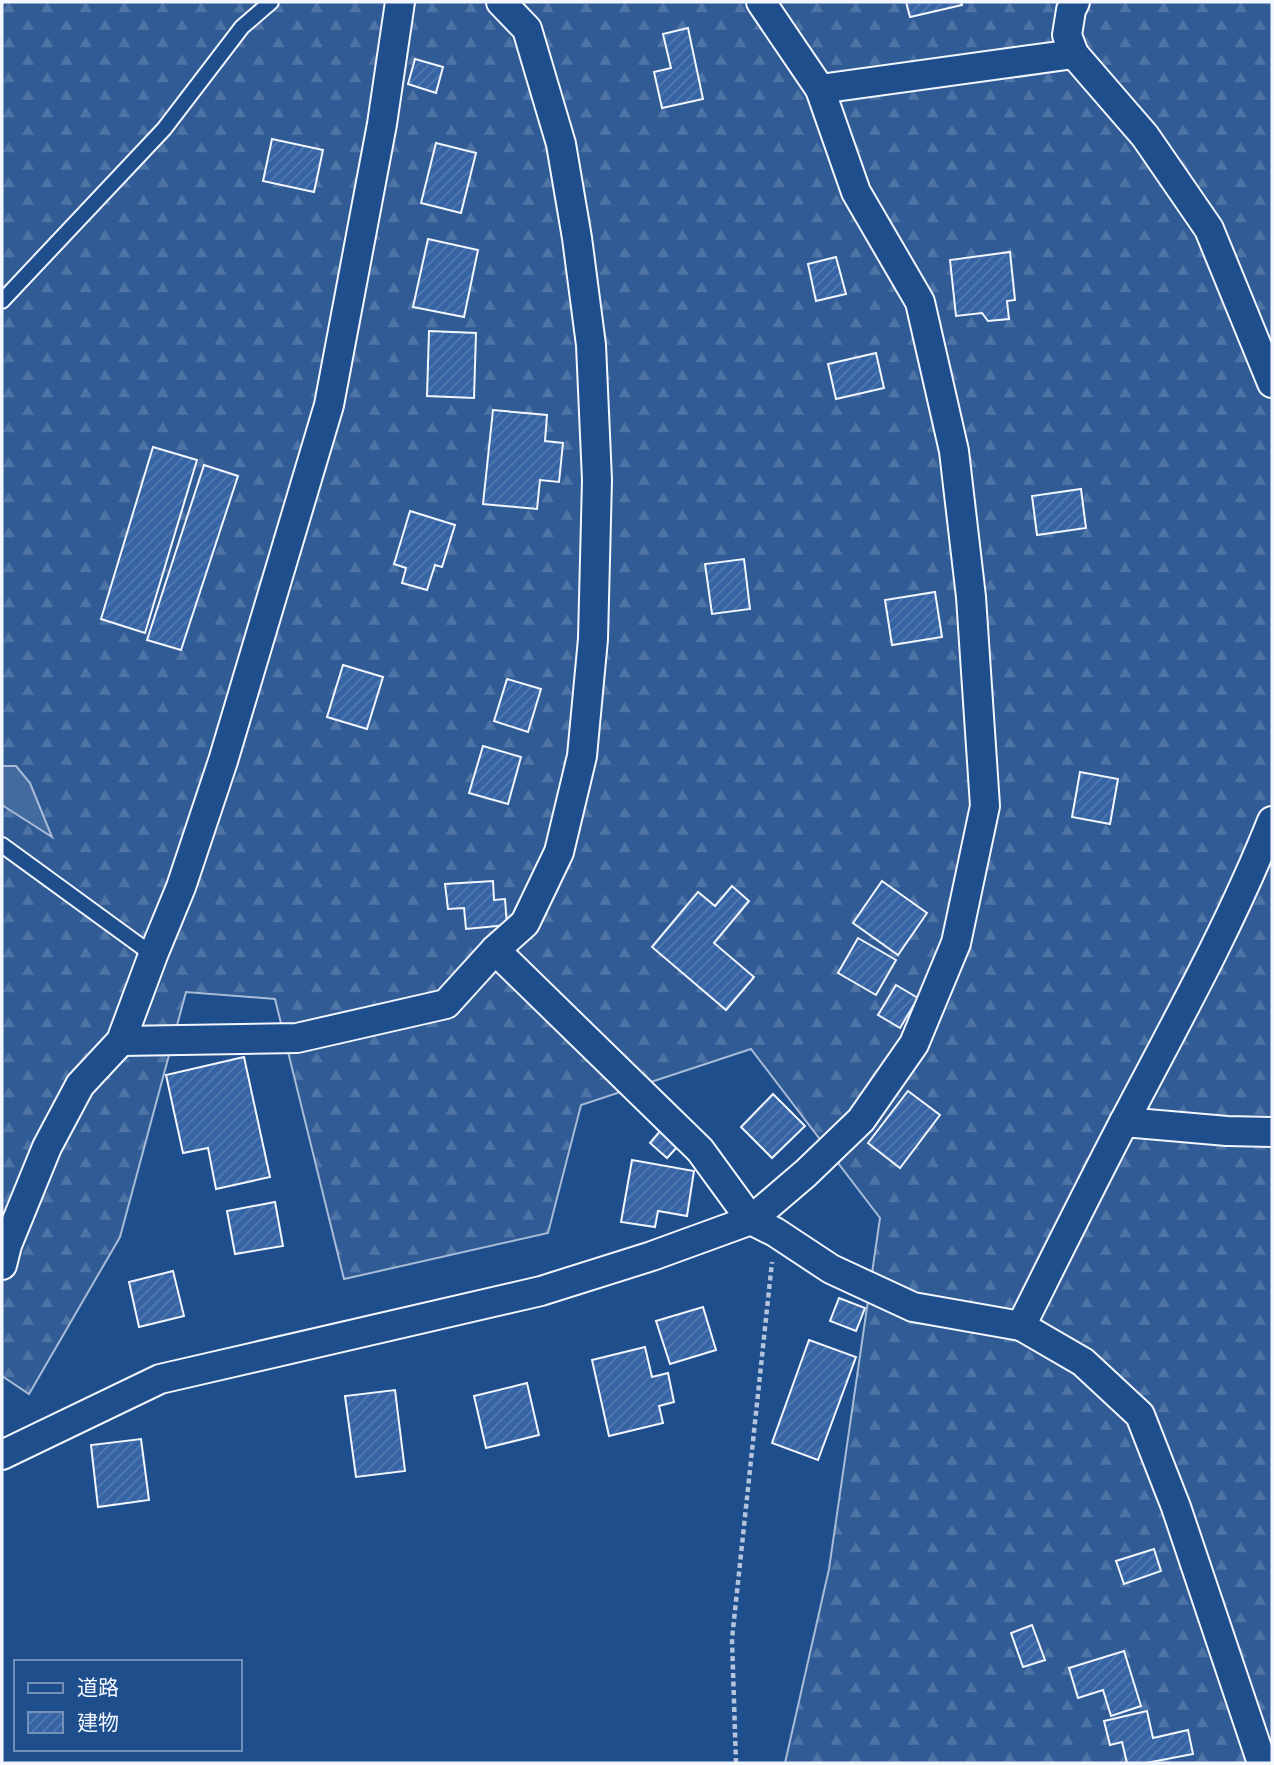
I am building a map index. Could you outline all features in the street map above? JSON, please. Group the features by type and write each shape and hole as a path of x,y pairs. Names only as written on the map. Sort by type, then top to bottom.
{"street":[{"path":"2,1265 7,1245 54,1134 80,1085 121,1041 181,887 223,761 329,405 382,124 400,2"},
{"path":"121,1041 297,1038 446,1004 495,950 524,923 559,852 582,757 593,639 597,480 591,345 561,144 527,29 500,2"},
{"path":"2,1455 160,1378 541,1291 652,1256 763,1226 806,1173 861,1120 914,1044 956,943 985,806 971,597 954,451 920,302 856,192 820,89 761,2"},
{"path":"1075,2 1067,35 1074,54 1145,136 1209,229 1272,383"},
{"path":"820,89 1074,54"},
{"path":"1021,1326 1124,1122 1199,983 1249,878 1272,821"},
{"path":"495,950 699,1150 763,1226 831,1269 913,1307 1021,1326 1083,1362 1140,1415 1176,1507 1262,1763"},
{"path":"1124,1122 1272,1132"}],"lane":[{"path":"2,301 164,129 242,27 271,2"},
{"path":"2,845 153,954"}],"path":[{"path":"736,1763 732,1639 763,1226"}],"green space":[{"path":"2,2 1272,2 1272,1763 785,1763 829,1569 880,1218 751,1049 581,1105 548,1233 344,1279 275,999 186,992 120,1237 29,1394 2,1376"}],"shaded area":[{"path":"2,766 16,766 30,783 52,837 2,805"}],"building":[{"path":"906,2 961,2 962,5 910,17"},
{"path":"688,28 703,99 662,108 654,72 671,68 663,34"},
{"path":"415,59 443,67 436,93 408,84"},
{"path":"272,139 323,150 314,192 263,181"},
{"path":"436,143 476,153 461,213 421,203"},
{"path":"428,239 478,250 464,317 413,307"},
{"path":"1010,252 1015,300 1007,301 1009,319 988,321 982,313 956,316 950,260"},
{"path":"836,257 846,294 816,301 808,264"},
{"path":"429,331 476,333 474,398 427,396"},
{"path":"876,353 884,388 836,399 828,364"},
{"path":"493,410 547,415 545,441 563,443 559,482 540,480 537,509 483,504"},
{"path":"153,447 197,460 145,633 101,619"},
{"path":"204,465 238,476 181,650 147,640"},
{"path":"1081,489 1086,528 1037,535 1032,496"},
{"path":"410,511 455,525 442,567 435,565 427,590 402,583 406,568 394,564"},
{"path":"744,559 750,609 712,614 705,564"},
{"path":"935,592 942,637 892,645 885,600"},
{"path":"343,665 383,677 367,729 327,717"},
{"path":"507,679 541,689 528,732 494,721"},
{"path":"483,746 521,757 508,804 469,793"},
{"path":"1080,772 1118,779 1110,824 1072,817"},
{"path":"493,881 494,900 505,899 507,925 466,929 464,908 448,909 445,884"},
{"path":"882,881 927,913 898,955 853,923"},
{"path":"732,886 749,901 714,943 754,977 726,1010 652,947 698,892 715,906"},
{"path":"858,938 896,960 876,995 838,973"},
{"path":"896,985 918,998 900,1028 878,1015"},
{"path":"244,1057 270,1177 216,1189 208,1148 183,1153 166,1075"},
{"path":"908,1091 940,1115 900,1168 868,1143"},
{"path":"773,1094 805,1126 772,1158 741,1127"},
{"path":"661,1130 679,1145 667,1158 650,1143"},
{"path":"632,1160 694,1171 687,1216 658,1211 655,1227 621,1222"},
{"path":"275,1202 283,1246 235,1254 227,1211"},
{"path":"173,1271 184,1316 139,1327 129,1282"},
{"path":"839,1298 865,1308 856,1331 830,1321"},
{"path":"703,1307 716,1350 670,1364 656,1321"},
{"path":"809,1340 856,1357 818,1460 772,1443"},
{"path":"645,1347 652,1377 668,1373 674,1402 659,1406 663,1423 609,1436 592,1360"},
{"path":"527,1383 539,1435 486,1448 474,1396"},
{"path":"395,1390 405,1471 356,1477 345,1396"},
{"path":"141,1439 149,1500 98,1507 91,1445"},
{"path":"1154,1549 1161,1571 1124,1584 1116,1561"},
{"path":"1032,1625 1045,1660 1023,1667 1011,1633"},
{"path":"1124,1651 1141,1706 1111,1716 1103,1690 1078,1698 1069,1668"},
{"path":"1147,1711 1153,1738 1188,1730 1193,1754 1146,1763 1127,1763 1122,1742 1110,1745 1104,1721"}]}
